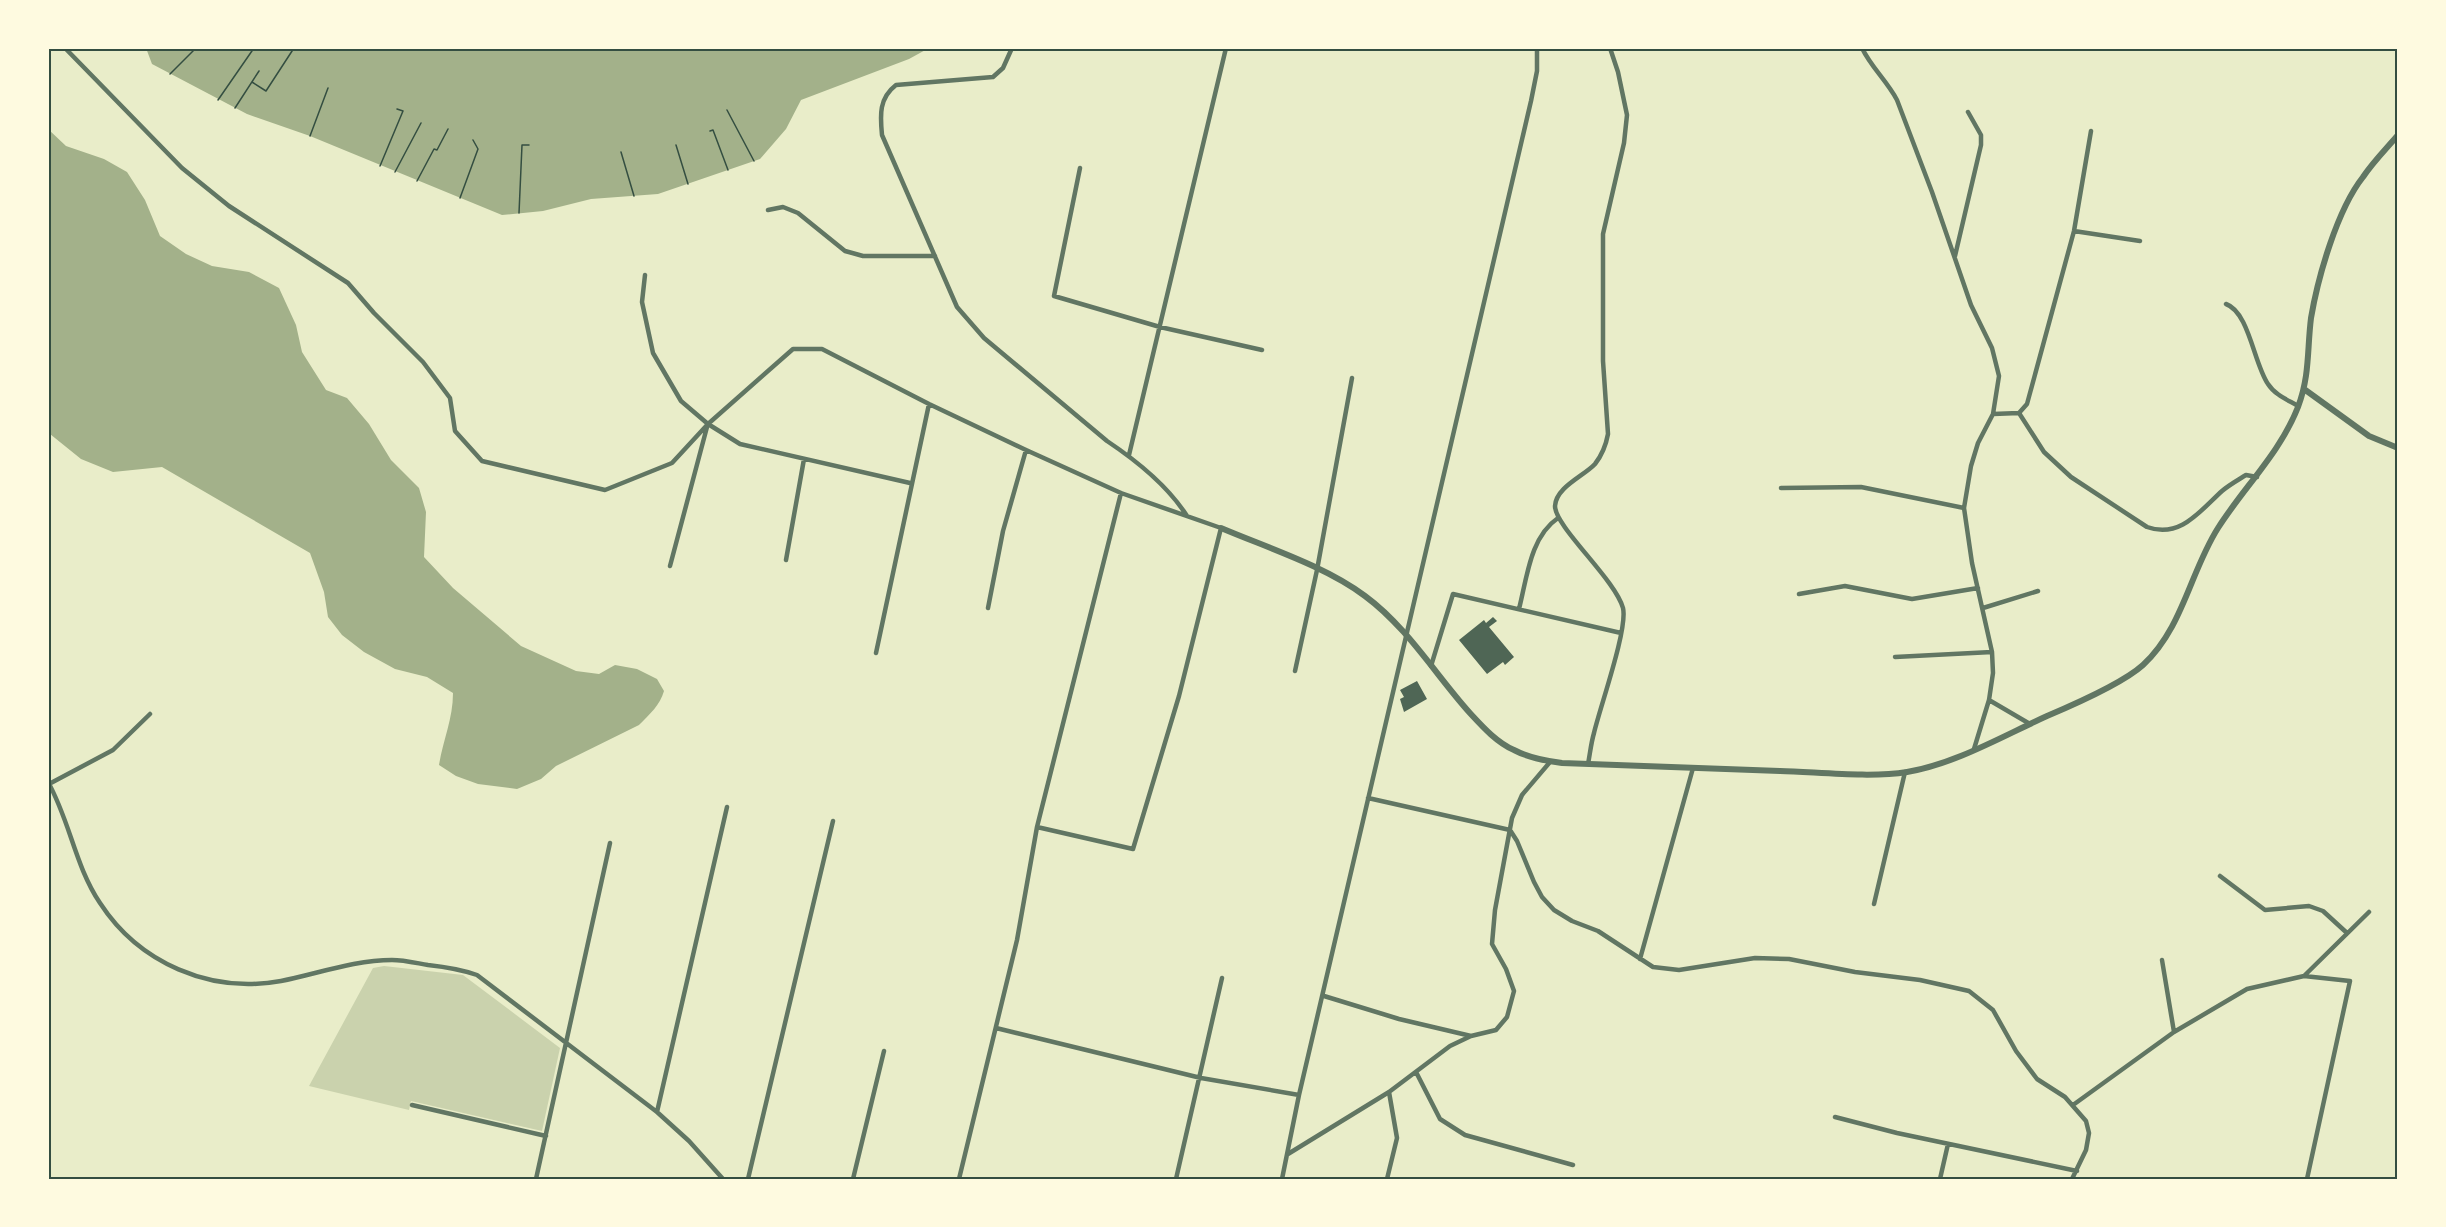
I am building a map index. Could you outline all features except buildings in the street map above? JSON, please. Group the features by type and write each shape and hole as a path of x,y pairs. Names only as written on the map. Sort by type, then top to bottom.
{"street":[{"path":"66,48 182,168 229,206 348,283 430,371 450,398 455,431 482,461 605,490 672,463 708,424 793,349 822,349 928,404 1121,493 1221,528 1347,584 1367,597 1407,637 1450,691 1496,739 1512,750 1550,762 1693,768 1830,773 1905,772 1932,766 2030,724 2107,687 2142,666 2164,640 2181,609 2198,566 2218,527 2257,477 2289,427 2304,389 2308,372 2309,344 2316,294 2338,226 2362,177 2398,135"},
{"path":"1012,48 1003,68 993,76 896,85 886,95 881,109 882,135 957,307 984,338 1107,441 1129,455 1177,500 1187,516"},
{"path":"1129,455 1226,48"},
{"path":"1282,1179 1299,1095 1324,996 1531,101 1537,70 1537,48"},
{"path":"1588,764 1593,734 1621,633 1624,611 1601,572 1558,518 1555,509 1557,498 1562,492 1595,464 1606,444 1608,434 1604,361 1604,234 1624,143 1627,115 1618,72 1610,48"},
{"path":"1862,48 1869,62 1891,88 1897,100 1971,305 1997,362 1999,376 1993,414 1978,443 1969,474 1964,508 1992,652 1993,686 1974,749"},
{"path":"1955,256 1981,145 1981,135 1968,112"},
{"path":"1993,414 2019,413 2028,404 2074,231 2091,132"},
{"path":"1080,168 1054,296 1161,327 1262,350"},
{"path":"768,210 783,207 798,213 844,251 863,256 936,256"},
{"path":"2074,231 2140,241"},
{"path":"645,275 642,302 653,353 681,401 708,424 740,444 910,483"},
{"path":"2226,304 2233,306 2243,320 2266,382 2279,395 2298,406"},
{"path":"1295,671 1317,570 1352,378"},
{"path":"2304,389 2369,436 2398,448"},
{"path":"876,653 928,404"},
{"path":"2019,413 2044,452 2071,477 2147,526 2157,530 2170,530 2192,520 2224,489 2246,475 2257,477"},
{"path":"670,566 708,424"},
{"path":"988,608 1003,531 1026,450"},
{"path":"786,560 804,459"},
{"path":"1781,488 1861,487 1964,508"},
{"path":"959,1179 1017,940 1036,828 1121,493"},
{"path":"1519,609 1542,533 1558,518"},
{"path":"1036,828 1133,849 1179,696 1221,528"},
{"path":"1799,594 1845,586 1912,599 1978,588"},
{"path":"1983,608 2038,591"},
{"path":"1431,666 1453,594 1621,633"},
{"path":"1895,657 1992,652"},
{"path":"1989,700 2030,724"},
{"path":"150,714 112,750 48,783 57,801 83,874 99,903 134,942 175,969 213,981 237,984 279,981 362,963 392,960 458,968 477,975 657,1112 689,1141 723,1179"},
{"path":"1288,1154 1389,1092 1450,1047 1471,1036 1496,1030 1507,1017 1514,991 1506,969 1492,944 1495,910 1510,830 1522,795 1550,762"},
{"path":"1640,959 1693,768"},
{"path":"1874,904 1905,772"},
{"path":"1368,798 1510,830 1538,890 1554,910 1598,932 1653,967 1679,970 1755,958 1789,959 1855,972 1920,980 1969,991 1993,1010 2016,1051 2037,1079 2073,1105 2086,1121 2089,1133 2086,1150 2072,1179"},
{"path":"657,1112 727,807"},
{"path":"748,1179 833,821"},
{"path":"536,1179 610,843"},
{"path":"2220,876 2265,910 2308,906 2323,911 2347,933"},
{"path":"2304,976 2369,912"},
{"path":"2162,960 2174,1032"},
{"path":"2073,1105 2174,1032 2247,989 2304,976 2350,981 2307,1179"},
{"path":"1176,1179 1201,1078 1222,978"},
{"path":"1324,996 1399,1019 1471,1036"},
{"path":"996,1028 1201,1078 1299,1095"},
{"path":"853,1179 884,1051"},
{"path":"1416,1072 1440,1119 1465,1135 1573,1165"},
{"path":"1387,1179 1397,1138 1389,1092"},
{"path":"412,1105 546,1136"},
{"path":"1835,1117 2077,1171"},
{"path":"1940,1179 1948,1144"}],"path":[{"path":"170,74 196,48"},
{"path":"218,99 254,48"},
{"path":"252,82 266,91 294,48"},
{"path":"235,108 259,71"},
{"path":"310,136 328,88"},
{"path":"380,165 403,111 397,109"},
{"path":"727,110 754,161"},
{"path":"395,172 421,123"},
{"path":"417,181 434,148 437,150 448,129"},
{"path":"710,131 714,130 728,170"},
{"path":"460,198 478,149 473,140"},
{"path":"519,213 522,145 529,145"},
{"path":"676,145 688,184"},
{"path":"621,152 634,196"}],"shaded area":[{"path":"146,48 929,48 909,59 801,100 786,129 760,159 658,194 591,199 543,211 502,215 310,136 247,114 152,64"},
{"path":"48,129 66,146 104,159 127,172 145,200 160,236 186,254 212,266 249,272 279,288 296,325 302,352 326,390 347,398 369,424 391,460 419,488 426,512 424,557 453,588 521,646 576,671 599,674 615,665 637,669 657,679 664,691 657,705 647,717 639,725 556,766 541,779 517,789 478,784 456,776 439,765 453,693 427,677 395,669 364,652 342,635 328,617 324,592 310,553 162,467 113,472 81,459 50,434"},
{"path":"384,966 463,975 560,1048 542,1131 411,1101 409,1110 309,1086 373,968"}]}
